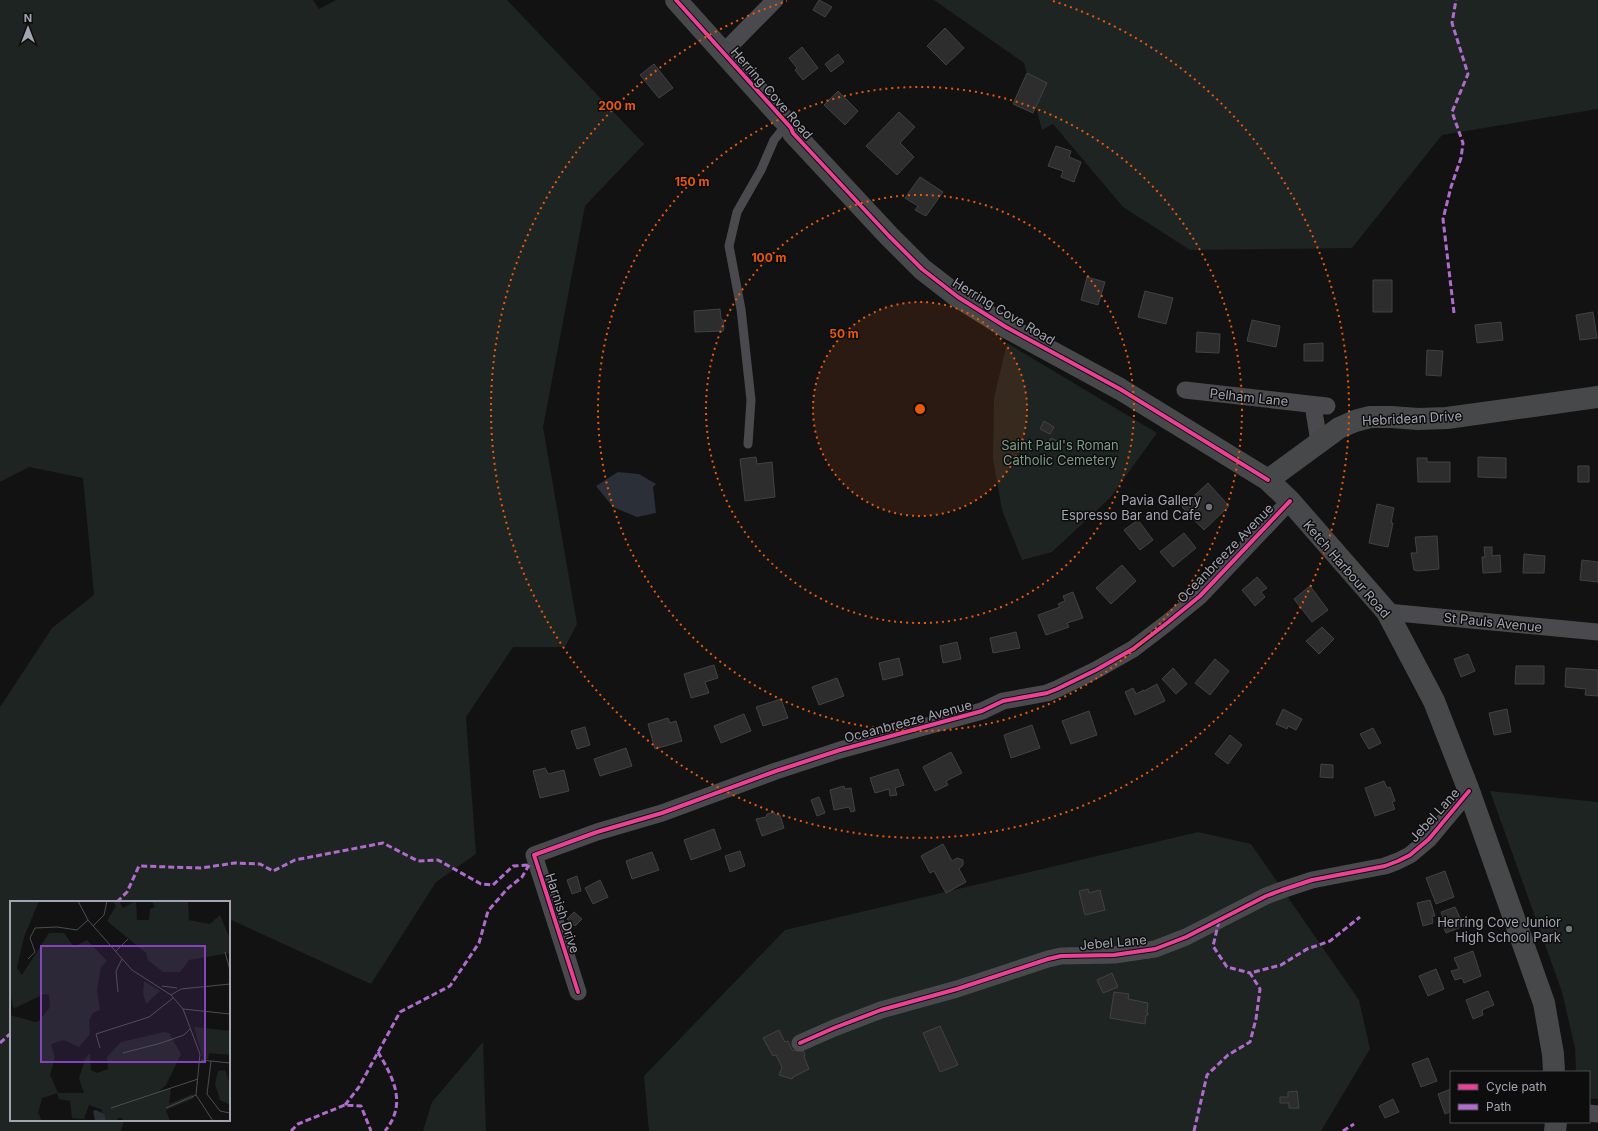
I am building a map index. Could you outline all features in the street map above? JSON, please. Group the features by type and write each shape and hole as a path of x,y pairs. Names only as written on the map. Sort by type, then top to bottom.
{"main road":[{"name":"Herring Cove Road","path":"676,0 724,52 787,124 793,133 889,236 922,269 958,297 1006,327 1120,389 1268,480"},
{"name":"Hebridean Drive","path":"1268,480 1339,428 1355,420 1370,417 1418,419 1446,418 1598,397"},
{"name":"Ketch Harbour Road","path":"1268,480 1290,501 1387,612 1434,701 1469,791 1544,1003 1553,1054 1554,1071"}],"street":[{"path":"724,52 775,0"},
{"name":"Pelham Lane","path":"1185,390 1320,405 1319,442"},
{"name":"Oceanbreeze Avenue","path":"548,849 655,815 776,771 840,750 982,711 1003,701 1047,693 1058,688 1096,670 1133,649 1168,624 1200,596 1290,501"},
{"name":"St Pauls Avenue","path":"1387,612 1598,632"},
{"name":"Jebel Lane","path":"800,1043 881,1010 957,989 1048,959 1060,956 1141,952 1162,946 1203,930 1266,896 1282,890 1320,879 1385,866 1398,861 1420,847 1437,830 1469,791"},
{"name":"Harnish Drive","path":"548,849 534,855 578,992"}],"lane":[{"path":"748,444 751,400 741,309 728,246 737,212 761,170 774,140 787,124"}],"green space":[{"path":"0,0 313,0 319,9 336,0 507,0 644,144 585,206 543,427 577,624 565,647 513,647 466,717 476,854 436,882 371,984 230,919 230,901 10,901 10,1121 124,1121 121,1131 0,1131 0,707 52,628 94,595 83,478 29,467 0,482"},
{"path":"934,0 1598,0 1598,109 1442,135 1352,248 1190,250 1123,207 1053,124 1042,130 1024,63"},
{"name":"Saint Paul's Roman Catholic Cemetery","path":"1007,343 1157,433 1110,498 1052,552 1022,560 1002,510 993,459 994,398"},
{"name":"Herring Cove Junior High School Park","path":"1490,791 1598,802 1598,1099 1590,1098 1590,1071 1576,1071 1575,1048 1562,992"},
{"path":"1198,832 1251,844 1359,1000 1370,1049 1321,1131 649,1131 644,1076 785,930"},
{"path":"483,1042 486,1131 423,1131 432,1102"}],"shaded area":[{"path":"618,472 639,474 656,484 653,487 656,513 637,517 613,507 596,486"}],"building":[{"path":"819,0 832,7 825,17 813,10"},
{"path":"945,28 964,48 946,65 927,46"},
{"path":"802,47 818,68 803,80 795,70 797,68 789,58"},
{"path":"838,54 844,62 831,72 825,64"},
{"path":"654,64 673,88 659,98 640,75"},
{"path":"1027,73 1047,83 1033,113 1013,104"},
{"path":"838,91 858,111 845,125 824,105"},
{"path":"899,112 915,127 900,143 914,157 897,175 866,146"},
{"path":"1056,146 1071,151 1069,157 1081,162 1074,182 1061,177 1063,171 1048,166"},
{"path":"920,177 943,192 926,216 915,210 918,206 905,198"},
{"path":"1087,277 1105,282 1098,305 1081,300"},
{"path":"1373,280 1392,280 1392,312 1373,312"},
{"path":"1145,291 1173,298 1166,324 1138,317"},
{"path":"720,309 721,319 723,320 723,331 695,332 694,311"},
{"path":"1593,312 1597,338 1580,340 1576,315"},
{"path":"1252,320 1280,326 1276,347 1247,341"},
{"path":"1501,322 1503,340 1477,343 1475,325"},
{"path":"1197,332 1220,334 1219,353 1196,352"},
{"path":"1323,343 1323,361 1304,361 1304,344"},
{"path":"1427,350 1443,351 1441,376 1426,375"},
{"path":"1044,421 1054,427 1050,434 1040,429"},
{"path":"1051,438 1061,443 1057,450 1047,445"},
{"path":"756,457 757,464 772,462 775,497 745,501 740,459"},
{"path":"1478,457 1506,458 1506,478 1478,477"},
{"path":"1417,458 1427,458 1427,462 1450,462 1450,482 1418,482"},
{"path":"1578,466 1589,466 1589,482 1578,482"},
{"path":"1208,483 1229,506 1204,530 1182,507"},
{"path":"1377,504 1394,508 1391,523 1393,523 1388,547 1369,543"},
{"path":"1138,520 1153,540 1140,550 1124,530"},
{"path":"1184,533 1196,548 1173,567 1160,552"},
{"path":"1437,536 1439,569 1414,570 1411,553 1417,553 1415,537"},
{"path":"1484,547 1492,547 1492,556 1500,555 1501,572 1483,573 1482,557 1485,557"},
{"path":"1524,554 1545,556 1544,573 1523,573"},
{"path":"1582,560 1598,562 1598,582 1580,580"},
{"path":"1122,565 1136,581 1111,604 1096,588"},
{"path":"1257,577 1267,588 1261,592 1265,597 1255,606 1242,590"},
{"path":"1310,586 1328,610 1312,622 1294,599"},
{"path":"1073,592 1083,618 1067,623 1069,627 1046,635 1038,615 1060,607 1058,604 1065,601 1063,596"},
{"path":"1322,627 1334,639 1319,654 1306,641"},
{"path":"1016,632 1020,648 993,653 990,638"},
{"path":"957,642 961,659 943,663 940,646"},
{"path":"1468,654 1475,671 1461,677 1454,659"},
{"path":"899,658 903,675 883,680 879,663"},
{"path":"1215,659 1229,671 1210,695 1195,683"},
{"path":"714,665 718,678 705,682 709,693 691,698 684,674"},
{"path":"1516,666 1544,666 1544,684 1515,684"},
{"path":"1173,668 1187,684 1176,694 1162,679"},
{"path":"1566,668 1598,670 1598,696 1585,695 1586,689 1565,687"},
{"path":"837,678 844,696 819,705 812,687"},
{"path":"1157,684 1165,701 1135,715 1125,692 1133,688 1136,694"},
{"path":"781,699 788,718 763,726 756,707"},
{"path":"1283,709 1302,719 1296,730 1288,726 1287,729 1276,724"},
{"path":"1507,709 1511,732 1494,735 1489,713"},
{"path":"1089,711 1097,735 1071,744 1062,721"},
{"path":"744,714 751,731 721,743 714,726"},
{"path":"668,718 670,723 676,721 682,741 655,749 648,724"},
{"path":"1032,725 1040,748 1011,758 1004,735"},
{"path":"585,727 590,745 577,749 571,731"},
{"path":"1373,728 1381,743 1369,749 1360,734"},
{"path":"1230,735 1242,745 1228,764 1215,754"},
{"path":"626,748 632,766 600,776 594,759"},
{"path":"951,752 962,773 946,781 948,785 935,791 923,767"},
{"path":"1321,764 1333,765 1333,778 1320,777"},
{"path":"545,768 548,774 564,770 569,791 540,798 533,771"},
{"path":"898,769 904,785 895,788 897,795 890,796 889,789 875,793 870,778"},
{"path":"1384,781 1387,788 1390,787 1395,801 1392,802 1395,809 1375,816 1365,788"},
{"path":"844,786 845,789 851,788 855,811 851,812 849,807 834,810 830,790"},
{"path":"819,797 825,813 817,816 811,800"},
{"path":"774,812 775,815 780,815 784,828 762,836 756,819 766,817 767,814"},
{"path":"714,829 721,849 691,860 684,840"},
{"path":"943,844 952,861 957,858 963,860 963,865 959,869 966,882 946,893 934,871 930,873 921,856"},
{"path":"740,851 745,866 730,872 725,856"},
{"path":"652,852 659,870 632,879 626,861"},
{"path":"1445,871 1454,897 1436,904 1426,878"},
{"path":"577,876 581,891 572,894 567,880"},
{"path":"600,880 608,897 593,904 585,888"},
{"path":"1088,889 1089,893 1100,890 1105,910 1085,915 1079,891"},
{"path":"1430,900 1435,916 1432,916 1433,923 1423,926 1417,903"},
{"path":"1455,907 1464,926 1446,933 1441,921 1444,920 1441,912"},
{"path":"574,912 582,919 575,926 567,919"},
{"path":"1473,951 1481,976 1464,983 1462,978 1455,980 1451,971 1459,969 1454,958"},
{"path":"1436,969 1444,989 1428,996 1419,976"},
{"path":"1112,973 1118,987 1103,993 1097,980"},
{"path":"1488,991 1494,1005 1482,1010 1483,1015 1473,1019 1466,1000"},
{"path":"1114,992 1129,994 1128,999 1148,1003 1148,1015 1146,1015 1145,1024 1110,1018"},
{"path":"940,1026 958,1065 940,1072 923,1033"},
{"path":"779,1030 785,1042 788,1041 792,1050 803,1051 809,1069 793,1077 792,1079 779,1075 782,1067 776,1055 773,1056 763,1038"},
{"path":"1428,1058 1437,1081 1421,1087 1412,1064"},
{"path":"1450,1089 1450,1112 1445,1114 1438,1094"},
{"path":"1297,1091 1299,1108 1289,1108 1289,1103 1280,1103 1280,1097 1288,1097 1288,1092"},
{"path":"1393,1099 1399,1112 1385,1118 1379,1106"}],"marked path":[{"path":"1454,313 1443,219 1451,187 1461,158 1463,143 1452,112 1468,74 1452,23 1456,0"},
{"path":"118,901 127,892 139,866 201,868 235,863 260,864 273,871 295,860 383,843 418,861 438,860 481,884 493,885 513,866 529,865"},
{"path":"345,1105 359,1087 400,1012 450,986 479,943 488,911 507,889 522,877 529,865"},
{"path":"1194,1131 1207,1075 1228,1055 1250,1042 1256,1019 1260,989 1250,973 1281,965 1307,949 1330,941 1360,917"},
{"path":"1219,921 1213,946 1227,967 1250,973"},
{"path":"0,1043 10,1034"},
{"path":"378,1052 393,1082 397,1101 392,1121 385,1131"},
{"path":"291,1131 298,1124 345,1105 361,1106 371,1131"},
{"path":"1343,1131 1354,1124"}],"cycle path":[{"path":"676,0 791,128 793,133 889,236 922,269 958,297 1006,327 1120,389 1268,480"},
{"path":"578,992 534,855 597,832 662,813 776,771 840,750 982,711 1003,701 1047,693 1057,689 1096,670 1133,649 1167,623 1200,596 1290,501"},
{"path":"800,1043 881,1010 957,989 1048,959 1061,956 1114,955 1155,949 1186,937 1266,896 1282,890 1312,880 1385,866 1410,855 1429,839 1469,791"}],"place":[{"name":"Pavia Gallery Espresso Bar and Cafe","path":"1209,507"},
{"name":"Herring Cove Junior High School Park","path":"1569,929"}]}
